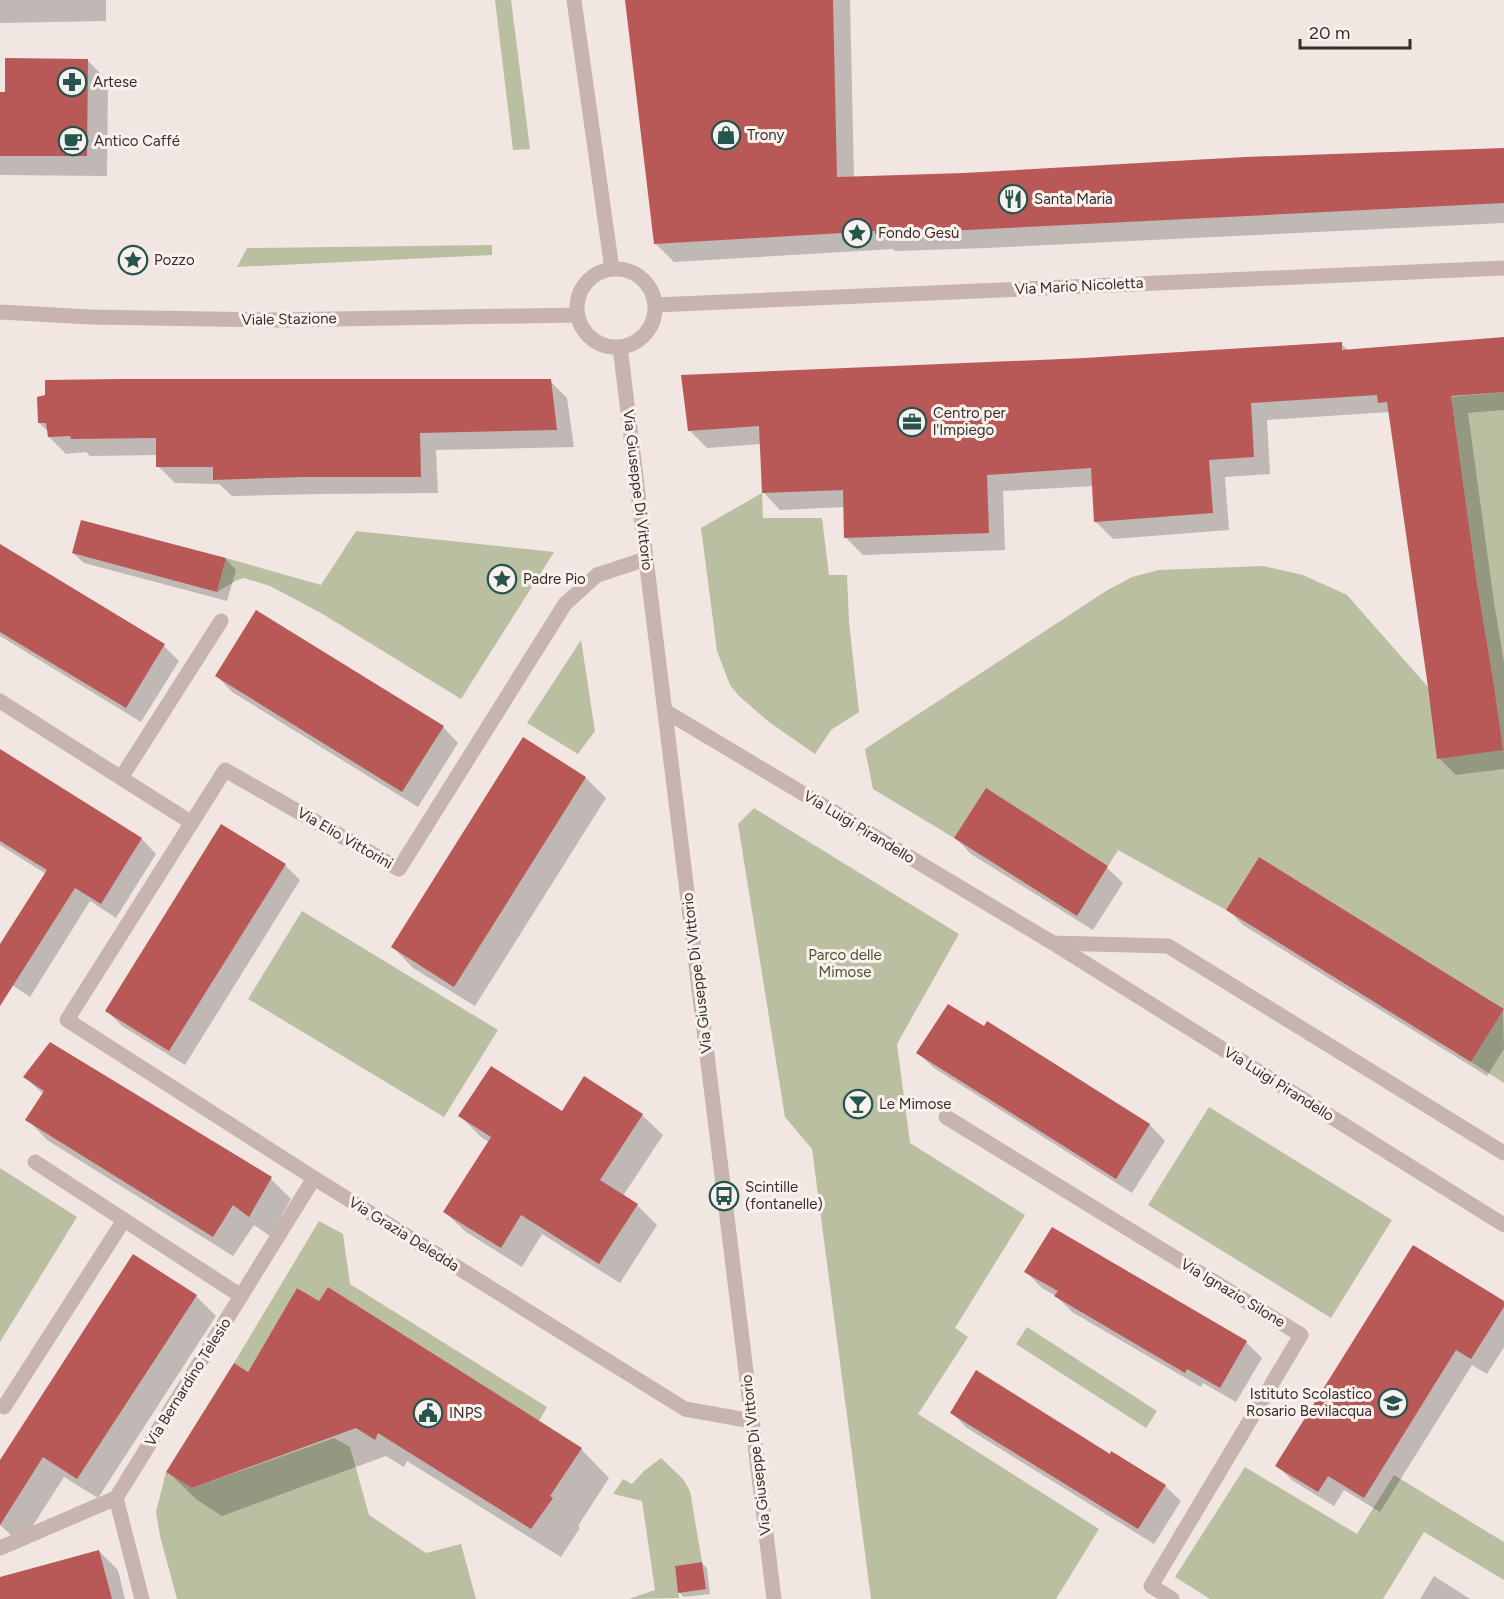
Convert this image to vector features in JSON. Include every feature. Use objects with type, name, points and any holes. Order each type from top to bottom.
[{"type":"street","points":[[574,0],[612,269]]},
{"type":"street","name":"Via Mario Nicoletta","points":[[655,306],[1504,268]]},
{"type":"street","points":[[612,269],[624,270],[641,278],[652,294],[655,306],[654,317],[649,328],[632,343],[620,347],[608,346],[588,335],[581,326],[577,302],[581,290],[589,280],[599,273],[612,269]]},
{"type":"street","name":"Viale Stazione","points":[[0,312],[101,317],[274,320],[578,315]]},
{"type":"street","name":"Via Giuseppe Di Vittorio","points":[[620,347],[774,1599]]},
{"type":"street","name":"Via Elio Vittorini","points":[[68,1020],[225,770],[399,869],[565,604],[597,575],[646,559]]},
{"type":"street","points":[[121,778],[221,621]]},
{"type":"street","points":[[0,701],[192,823]]},
{"type":"street","name":"Via Luigi Pirandello","points":[[665,711],[1053,943],[1504,1225]]},
{"type":"street","name":"Via Luigi Pirandello","points":[[1053,943],[1168,946],[1504,1153]]},
{"type":"street","name":"Via Grazia Deledda","points":[[68,1020],[314,1178],[685,1409],[752,1421]]},
{"type":"street","name":"Via Ignazio Silone","points":[[946,1117],[1301,1335],[1151,1586],[1172,1599]]},
{"type":"street","points":[[35,1162],[241,1296]]},
{"type":"street","name":"Via Bernardino Telesio","points":[[116,1498],[314,1178]]},
{"type":"street","points":[[4,1407],[124,1220]]},
{"type":"street","points":[[0,1548],[116,1498],[142,1599]]},
{"type":"green space","points":[[495,0],[511,0],[530,149],[513,150]]},
{"type":"green space","points":[[492,245],[492,255],[237,267],[247,248]]},
{"type":"green space","points":[[1504,392],[1504,1009],[1259,857],[1226,910],[1118,850],[1108,866],[986,789],[954,838],[873,789],[865,749],[1106,591],[1132,577],[1159,570],[1263,566],[1303,575],[1347,595],[1428,687],[1502,750],[1451,397]]},
{"type":"green space","points":[[762,493],[763,518],[822,518],[829,575],[847,575],[849,622],[859,712],[831,730],[815,754],[769,722],[738,695],[730,685],[717,651],[701,528]]},
{"type":"green space","points":[[356,531],[554,552],[461,699],[321,613],[270,586],[244,578],[217,592],[226,558],[321,585]]},
{"type":"green space","points":[[581,640],[595,731],[578,754],[527,723]]},
{"type":"green space","name":"Parco delle Mimose","points":[[754,808],[959,934],[897,1044],[910,1143],[1025,1215],[955,1328],[968,1337],[918,1414],[1099,1529],[1056,1599],[871,1599],[812,1149],[785,1117],[738,824]]},
{"type":"green space","points":[[302,911],[498,1030],[444,1117],[248,999]]},
{"type":"green space","points":[[1504,1009],[1504,1083],[1471,1062]]},
{"type":"green space","points":[[1209,1107],[1392,1220],[1331,1318],[1148,1205]]},
{"type":"green space","points":[[0,1168],[77,1217],[0,1342]]},
{"type":"green space","points":[[319,1221],[343,1234],[350,1284],[547,1407],[539,1421],[328,1287],[319,1301],[297,1288],[248,1372],[234,1363]]},
{"type":"green space","points":[[1027,1327],[1157,1411],[1146,1428],[1016,1344]]},
{"type":"green space","points":[[334,1438],[350,1447],[369,1515],[426,1553],[461,1544],[476,1599],[177,1599],[156,1512],[166,1472],[192,1488]]},
{"type":"green space","points":[[661,1458],[683,1479],[690,1491],[702,1562],[675,1566],[679,1598],[629,1599],[655,1590],[642,1501],[613,1494],[623,1479],[632,1484]]},
{"type":"green space","points":[[1245,1467],[1357,1534],[1394,1475],[1504,1542],[1504,1580],[1424,1532],[1383,1599],[1210,1599],[1175,1577]]},
{"type":"building","points":[[625,0],[833,0],[837,177],[964,173],[1245,157],[1504,148],[1504,203],[967,230],[875,234],[875,231],[654,244]]},
{"type":"building","points":[[5,58],[88,59],[87,156],[0,156],[0,92],[5,92]]},
{"type":"building","points":[[1504,337],[1504,392],[1451,396],[1503,750],[1437,759],[1387,402],[1378,403],[1377,395],[1251,403],[1254,457],[1209,460],[1213,513],[1094,522],[1091,468],[987,475],[989,533],[844,538],[843,490],[762,493],[759,426],[688,431],[681,375],[1085,358],[1342,342],[1342,350]]},
{"type":"building","points":[[551,379],[557,430],[420,433],[421,477],[213,480],[213,467],[156,467],[156,438],[48,437],[46,423],[38,423],[37,397],[45,395],[45,380]]},
{"type":"building","points":[[81,520],[226,558],[217,592],[72,553]]},
{"type":"building","points":[[0,544],[165,644],[126,708],[0,632]]},
{"type":"building","points":[[256,610],[444,726],[402,792],[215,676]]},
{"type":"building","points":[[523,737],[586,777],[454,987],[391,947]]},
{"type":"building","points":[[0,749],[142,838],[101,904],[75,888],[0,1006],[0,944],[47,870],[0,841]]},
{"type":"building","points":[[986,788],[1108,866],[1077,916],[954,838]]},
{"type":"building","points":[[221,824],[286,864],[169,1051],[105,1011]]},
{"type":"building","points":[[1259,857],[1504,1009],[1471,1062],[1226,910]]},
{"type":"building","points":[[948,1004],[984,1026],[987,1021],[1150,1124],[1116,1179],[916,1053]]},
{"type":"building","points":[[50,1042],[272,1177],[249,1217],[233,1205],[213,1237],[25,1120],[44,1091],[23,1077]]},
{"type":"building","points":[[491,1066],[562,1111],[584,1076],[643,1114],[600,1180],[638,1204],[599,1264],[521,1215],[501,1248],[443,1212],[491,1137],[458,1116]]},
{"type":"building","points":[[1052,1227],[1247,1341],[1220,1388],[1187,1369],[1185,1373],[1054,1296],[1058,1291],[1024,1272]]},
{"type":"building","points":[[1413,1245],[1504,1301],[1504,1307],[1471,1359],[1456,1350],[1364,1498],[1328,1476],[1318,1492],[1275,1466]]},
{"type":"building","points":[[133,1254],[197,1295],[77,1479],[43,1457],[0,1525],[0,1460]]},
{"type":"building","name":"INPS","points":[[328,1287],[582,1448],[550,1496],[553,1498],[531,1529],[378,1433],[375,1440],[356,1428],[192,1488],[166,1472],[234,1363],[248,1372],[297,1288],[319,1301]]},
{"type":"building","points":[[976,1370],[1110,1454],[1111,1451],[1166,1485],[1138,1529],[950,1413]]},
{"type":"building","points":[[99,1550],[112,1599],[0,1599],[0,1577]]},
{"type":"building","points":[[702,1562],[706,1589],[678,1593],[675,1566]]},
{"type":"place","name":"Artese","points":[[72,82]]},
{"type":"place","name":"Trony","points":[[726,135]]},
{"type":"place","name":"Antico Caffé","points":[[73,141]]},
{"type":"place","name":"Santa Maria","points":[[1013,199]]},
{"type":"place","name":"Fondo Gesù","points":[[857,233]]},
{"type":"place","name":"Pozzo","points":[[133,260]]},
{"type":"place","name":"Centro per l'Impiego","points":[[912,422]]},
{"type":"place","name":"Padre Pio","points":[[502,579]]},
{"type":"place","name":"Le Mimose","points":[[858,1104]]},
{"type":"place","name":"Scintille (fontanelle)","points":[[724,1196]]},
{"type":"place","name":"Istituto Scolastico Rosario Bevilacqua","points":[[1393,1403]]},
{"type":"place","name":"INPS","points":[[428,1413]]}]
